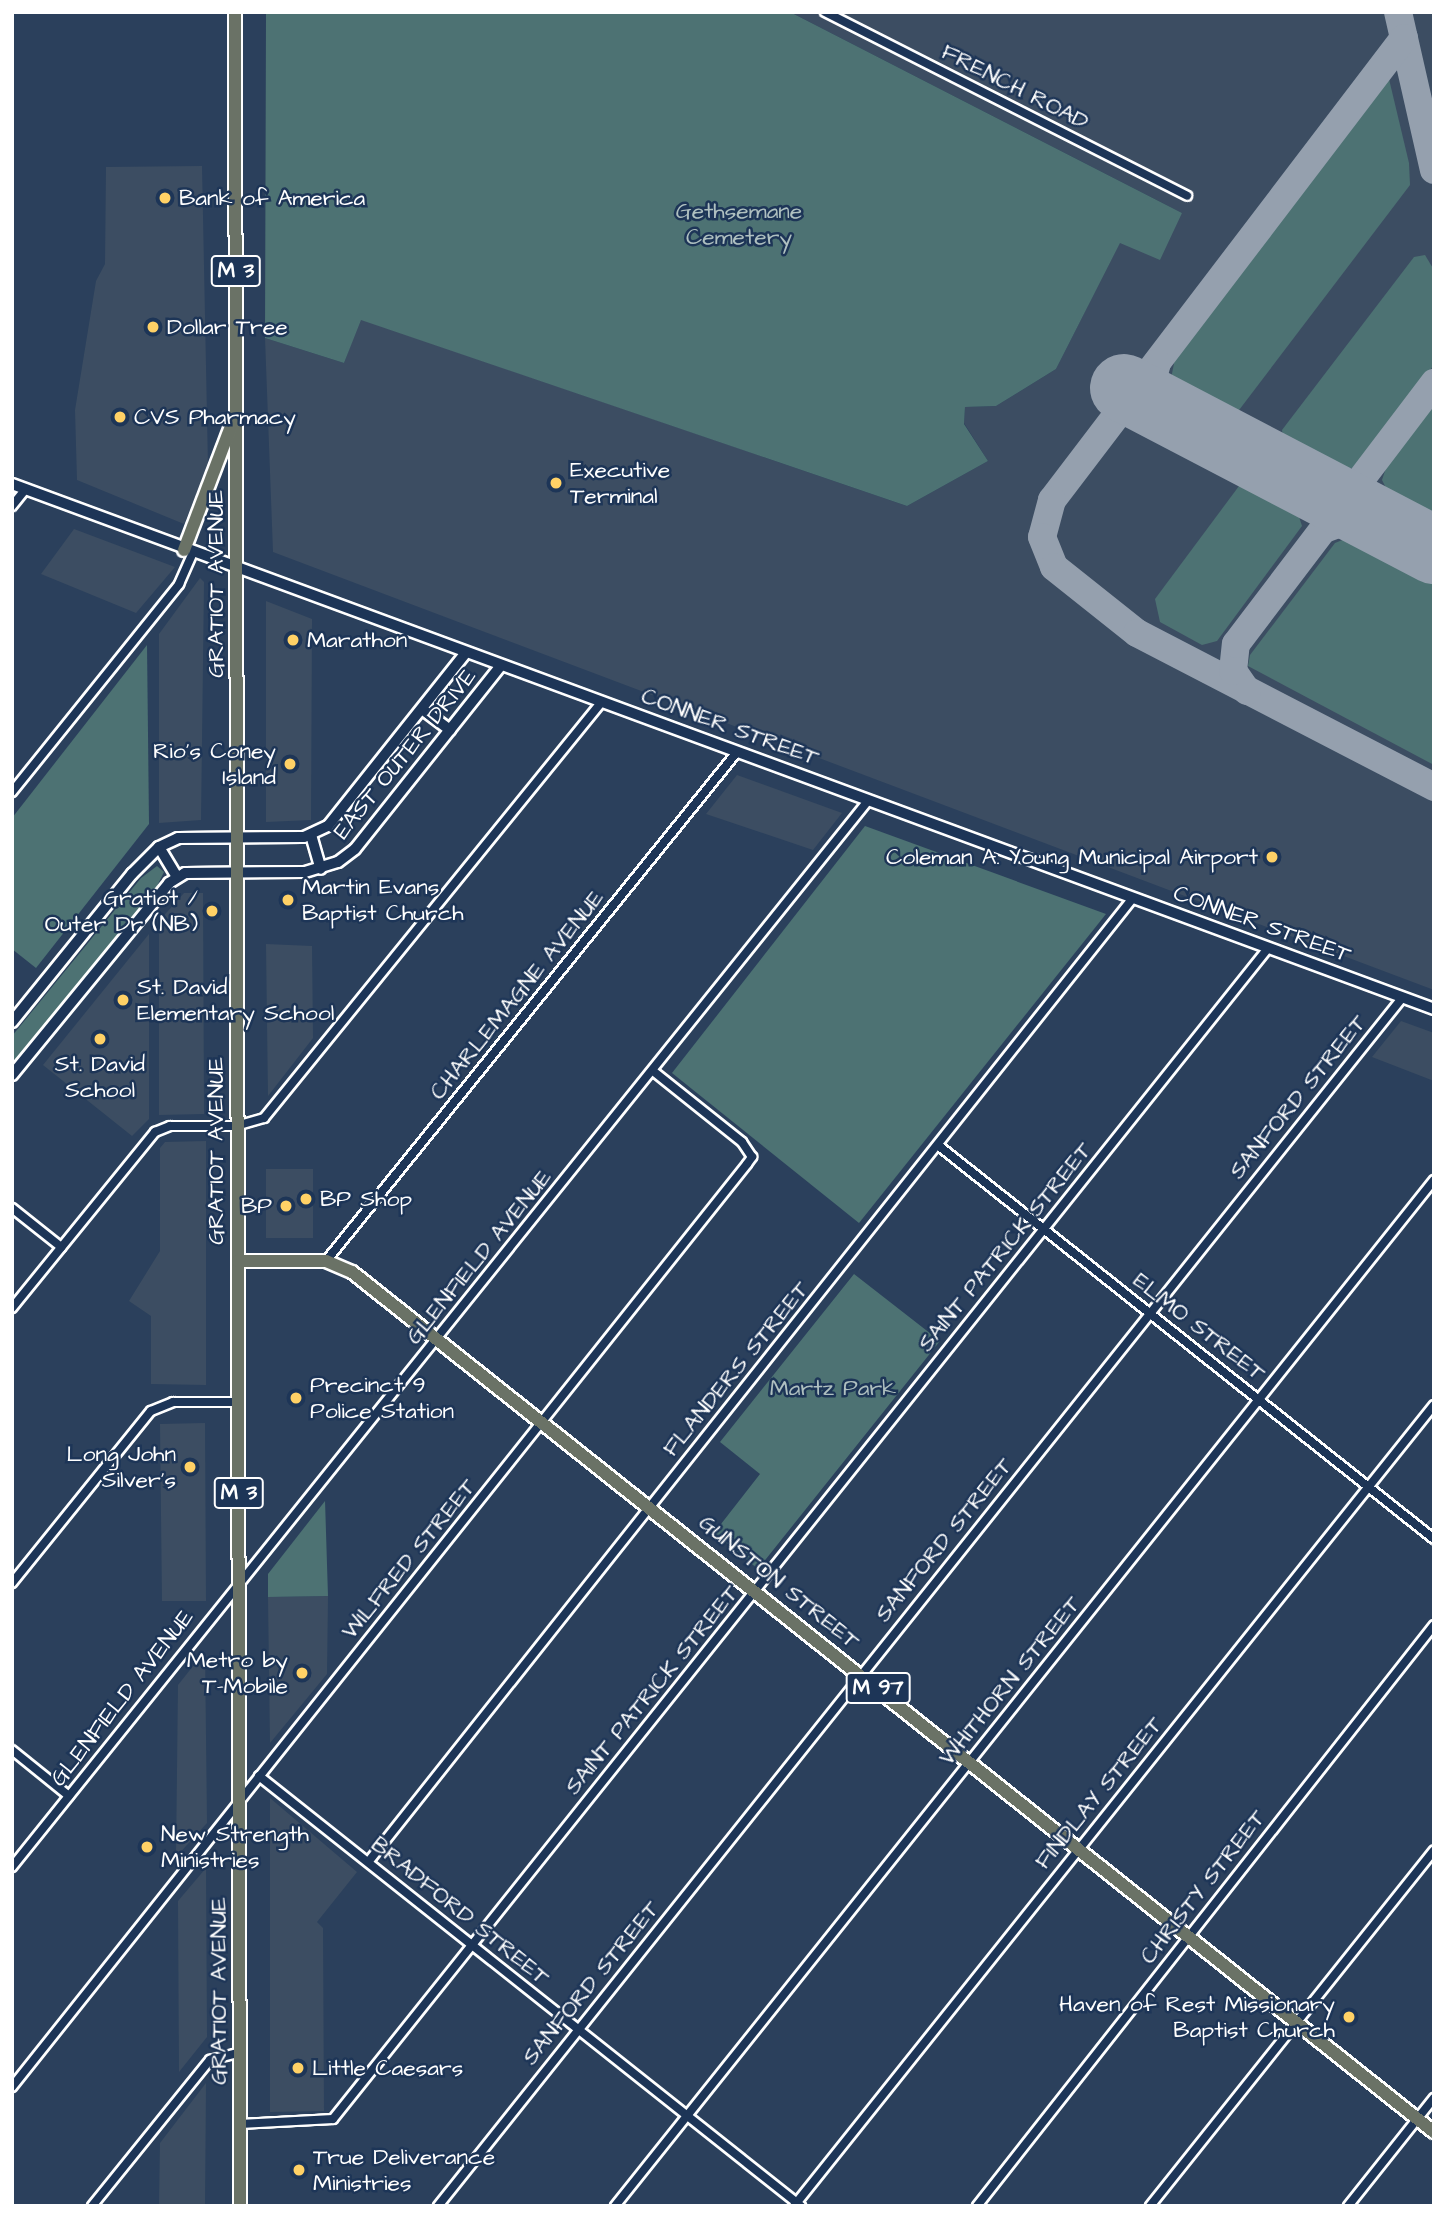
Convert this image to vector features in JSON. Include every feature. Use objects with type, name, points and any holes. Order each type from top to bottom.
[{"type":"main road","name":"GRATIOT AVENUE","points":[[235,12],[240,2206]]},
{"type":"main road","points":[[188,551],[237,411]]},
{"type":"main road","name":"CONNER STREET","points":[[12,484],[600,704],[1434,1009]]},
{"type":"main road","name":"GUNSTON STREET","points":[[238,1261],[327,1261],[352,1272],[651,1506],[1185,1937],[1434,2132]]},
{"type":"street","name":"FRENCH ROAD","points":[[825,12],[1188,196]]},
{"type":"street","points":[[12,506],[26,489]]},
{"type":"street","points":[[12,792],[179,584],[188,551]]},
{"type":"street","name":"EAST OUTER DRIVE","points":[[12,1022],[132,874],[159,847],[178,838],[311,835],[338,817],[465,653]]},
{"type":"street","name":"EAST OUTER DRIVE","points":[[177,877],[237,871],[321,869],[355,849],[500,667]]},
{"type":"street","points":[[12,1308],[155,1132],[170,1126],[236,1126],[264,1118],[600,704]]},
{"type":"street","points":[[422,709],[450,730]]},
{"type":"street","name":"CHARLEMAGNE AVENUE","points":[[327,1261],[737,752]]},
{"type":"street","name":"GLENFIELD AVENUE","points":[[12,1867],[868,801]]},
{"type":"street","points":[[311,835],[321,869]]},
{"type":"street","points":[[12,1075],[177,877],[159,847]]},
{"type":"street","name":"FLANDERS STREET","points":[[369,1861],[939,1146],[1132,899]]},
{"type":"street","name":"SAINT PATRICK STREET","points":[[240,2124],[333,2119],[1268,948]]},
{"type":"street","name":"SANFORD STREET","points":[[438,2206],[1402,998]]},
{"type":"street","name":"WILFRED STREET","points":[[12,2087],[544,1421],[751,1157],[742,1142],[653,1071]]},
{"type":"street","name":"ELMO STREET","points":[[939,1146],[1434,1539]]},
{"type":"street","name":"WHITHORN STREET","points":[[615,2206],[1434,1180]]},
{"type":"street","points":[[12,1208],[61,1247]]},
{"type":"street","points":[[12,1583],[151,1411],[173,1402],[238,1402]]},
{"type":"street","name":"FINDLAY STREET","points":[[797,2205],[1434,1405]]},
{"type":"street","name":"CHRISTY STREET","points":[[976,2206],[1185,1937],[1434,1625]]},
{"type":"street","points":[[12,1750],[69,1796]]},
{"type":"street","name":"BRADFORD STREET","points":[[259,1776],[369,1861],[797,2205]]},
{"type":"street","points":[[1150,2206],[1434,1850]]},
{"type":"street","points":[[92,2206],[210,2060],[239,2053]]},
{"type":"street","points":[[1348,2206],[1434,2098]]},
{"type":"shaded area","name":"Coleman A. Young Municipal Airport","points":[[790,12],[1434,12],[1434,990],[273,552],[265,338],[344,363],[360,319],[907,506],[988,461],[964,423],[965,407],[996,406],[1056,369],[1120,242],[1182,213]]},
{"type":"shaded area","points":[[202,166],[208,466],[184,524],[77,480],[75,410],[96,281],[105,264],[106,167]]},
{"type":"shaded area","points":[[74,529],[175,567],[136,613],[41,574]]},
{"type":"shaded area","points":[[200,578],[204,582],[201,820],[159,823],[159,634]]},
{"type":"shaded area","points":[[266,601],[312,619],[311,820],[266,822]]},
{"type":"shaded area","points":[[737,775],[842,813],[813,850],[706,814]]},
{"type":"shaded area","points":[[184,893],[203,893],[204,1114],[159,1115],[159,921]]},
{"type":"shaded area","name":"St. David Elementary School","points":[[149,934],[149,1119],[132,1136],[43,1065]]},
{"type":"shaded area","points":[[266,944],[312,946],[313,1038],[268,1096]]},
{"type":"shaded area","points":[[1401,1021],[1434,1033],[1434,1081],[1372,1057]]},
{"type":"shaded area","points":[[206,1141],[206,1385],[151,1384],[151,1316],[129,1301],[160,1251],[160,1148],[165,1142]]},
{"type":"shaded area","points":[[266,1169],[313,1169],[313,1238],[266,1238]]},
{"type":"shaded area","points":[[205,1423],[206,1601],[162,1601],[160,1424]]},
{"type":"shaded area","points":[[328,1596],[327,1674],[270,1743],[268,1597]]},
{"type":"shaded area","points":[[205,1651],[207,1823],[176,1857],[178,1685]]},
{"type":"shaded area","points":[[270,1798],[357,1872],[317,1922],[323,1928],[324,2111],[270,2112]]},
{"type":"shaded area","points":[[206,1868],[207,2037],[179,2072],[178,1901]]},
{"type":"shaded area","points":[[206,2083],[205,2206],[159,2206],[160,2143]]},
{"type":"green space","name":"Gethsemane Cemetery","points":[[266,12],[790,12],[1182,213],[1160,260],[1120,243],[1056,369],[996,406],[965,407],[964,424],[988,461],[907,506],[361,320],[344,363],[265,338]]},
{"type":"green space","points":[[1389,79],[1409,163],[1410,185],[1233,418],[1182,392],[1171,379],[1175,358]]},
{"type":"green space","points":[[1425,255],[1434,270],[1434,365],[1353,468],[1334,469],[1284,444],[1282,430],[1414,257]]},
{"type":"green space","points":[[1434,404],[1434,521],[1391,498],[1382,480],[1387,465]]},
{"type":"green space","points":[[1257,483],[1295,504],[1302,526],[1217,641],[1202,645],[1160,622],[1155,599],[1239,486]]},
{"type":"green space","points":[[1352,536],[1434,575],[1434,765],[1248,666],[1250,655],[1335,543]]},
{"type":"green space","points":[[147,645],[149,824],[36,968],[12,949],[12,818]]},
{"type":"green space","points":[[865,826],[1106,914],[859,1223],[672,1073]]},
{"type":"green space","points":[[157,866],[164,872],[157,886],[12,1064],[12,1036],[141,878]]},
{"type":"green space","name":"Martz Park","points":[[854,1274],[940,1341],[758,1569],[714,1533],[760,1474],[720,1442]]},
{"type":"green space","points":[[325,1501],[328,1596],[268,1597],[268,1574]]},
{"type":"taxiway","points":[[1398,12],[1434,170]]},
{"type":"taxiway","points":[[1404,38],[1052,500],[1042,537],[1054,567],[1137,633],[1434,787]]},
{"type":"taxiway","points":[[1157,363],[1151,386],[1161,407]]},
{"type":"taxiway","points":[[1247,691],[1233,671],[1236,644],[1434,383]]},
{"type":"taxiway","points":[[1324,529],[1354,518],[1393,529]]},
{"type":"runway","points":[[1124,388],[1434,550]]},
{"type":"place","name":"Bank of America","points":[[165,198]]},
{"type":"place","name":"Dollar Tree","points":[[153,327]]},
{"type":"place","name":"CVS Pharmacy","points":[[120,417]]},
{"type":"place","name":"Executive Terminal","points":[[556,483]]},
{"type":"place","name":"Marathon","points":[[293,640]]},
{"type":"place","name":"Rio's Coney Island","points":[[290,764]]},
{"type":"place","name":"Coleman A. Young Municipal Airport","points":[[1272,857]]},
{"type":"place","name":"Martin Evans Baptist Church","points":[[288,900]]},
{"type":"place","name":"Gratiot / Outer Dr (NB)","points":[[212,911]]},
{"type":"place","name":"St. David Elementary School","points":[[123,1000]]},
{"type":"place","name":"St. David School","points":[[100,1039]]},
{"type":"place","name":"BP Shop","points":[[306,1199]]},
{"type":"place","name":"BP","points":[[286,1206]]},
{"type":"place","name":"Precinct 9 Police Station","points":[[296,1398]]},
{"type":"place","name":"Long John Silver's","points":[[190,1467]]},
{"type":"place","name":"Metro by T-Mobile","points":[[302,1673]]},
{"type":"place","name":"New Strength Ministries","points":[[147,1847]]},
{"type":"place","name":"Haven of Rest Missionary Baptist Church","points":[[1349,2017]]},
{"type":"place","name":"Little Caesars","points":[[298,2068]]},
{"type":"place","name":"True Deliverance Ministries","points":[[299,2170]]}]
